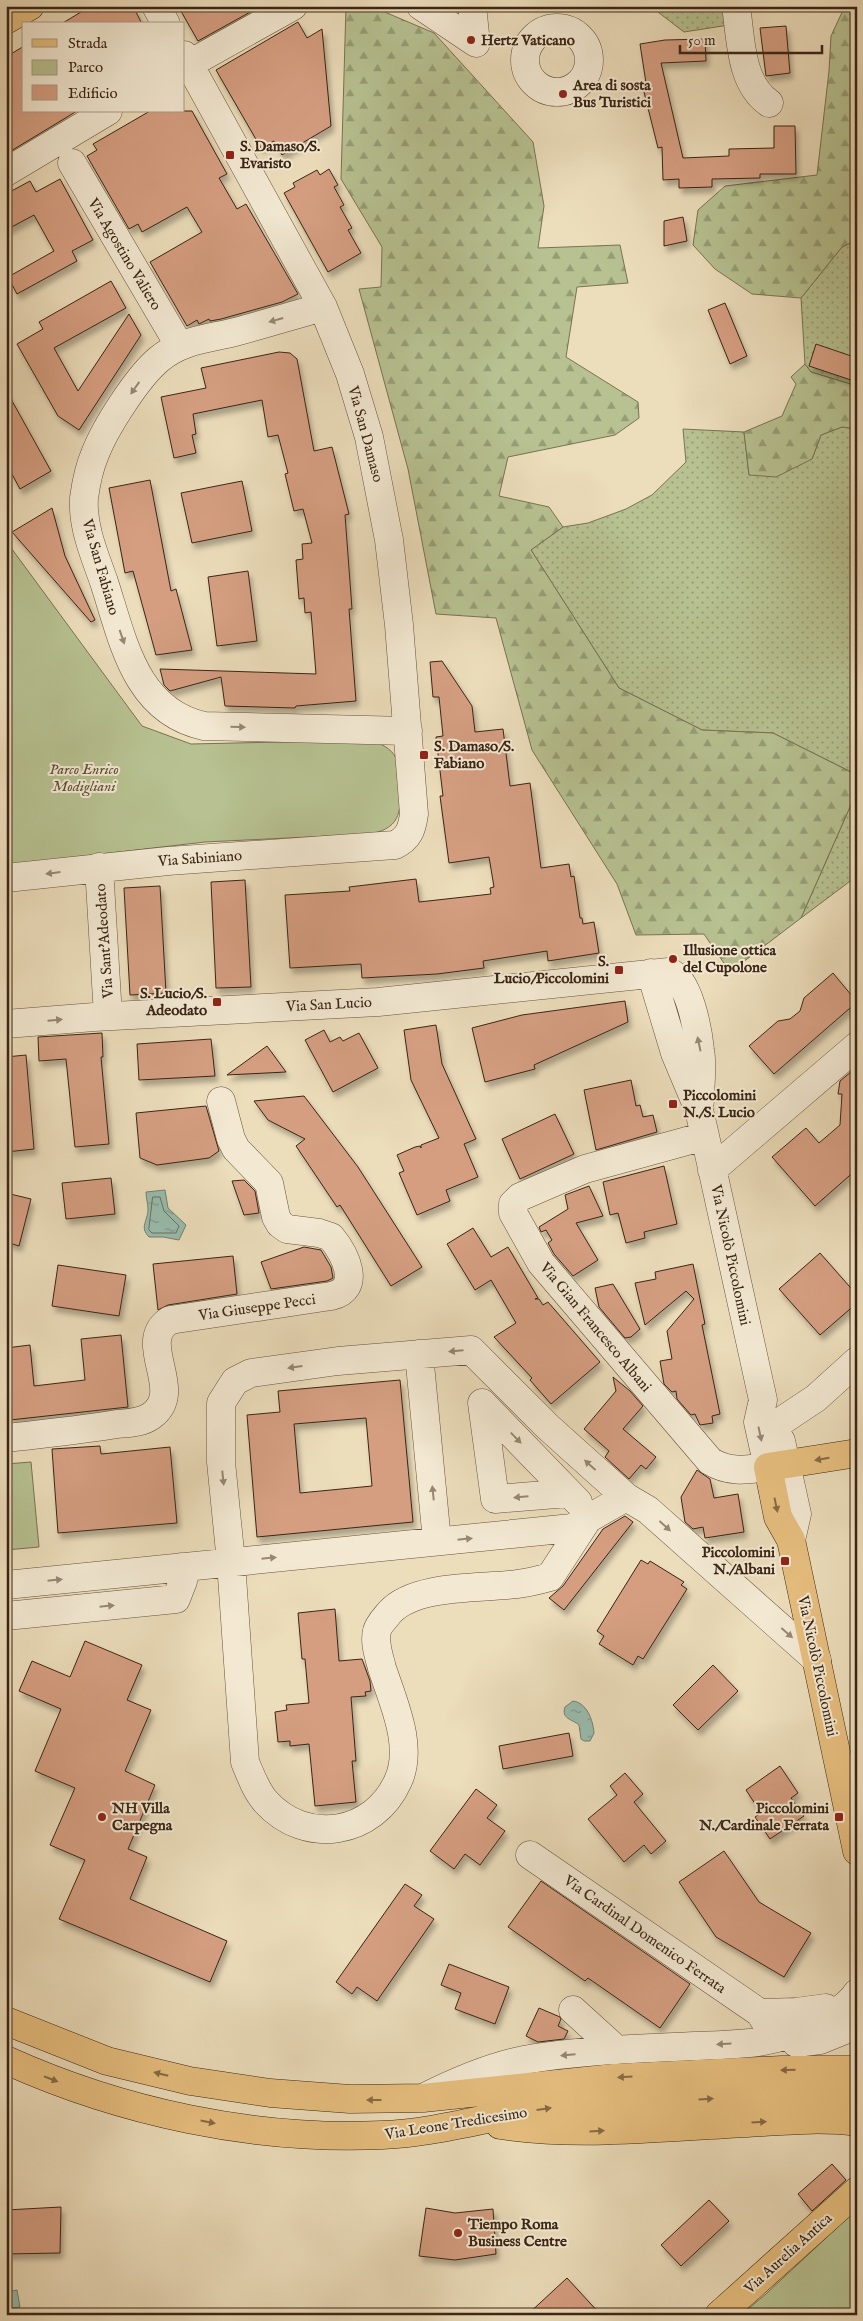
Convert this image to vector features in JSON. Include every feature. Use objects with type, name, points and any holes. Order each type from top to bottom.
[{"type":"main road","points":[[6,20],[30,6]]},
{"type":"main road","points":[[777,1466],[857,1453]]},
{"type":"main road","name":"Via Nicolò Piccolomini","points":[[791,1540],[857,1850]]},
{"type":"main road","name":"Via Leone Tredicesimo","points":[[6,2021],[108,2061],[226,2088],[350,2099],[423,2098],[614,2078],[846,2070]]},
{"type":"main road","name":"Via Leone Tredicesimo","points":[[6,2060],[119,2102],[164,2113],[257,2129],[302,2133],[379,2136],[406,2134],[550,2108],[765,2097],[857,2098]]},
{"type":"main road","points":[[479,2121],[533,2130],[576,2132],[798,2120],[857,2122]]},
{"type":"main road","name":"Via Aurelia Antica","points":[[719,2315],[857,2191]]},
{"type":"street","points":[[156,6],[165,22]]},
{"type":"street","points":[[185,62],[293,6]]},
{"type":"street","points":[[421,6],[476,43],[472,6]]},
{"type":"street","points":[[736,6],[748,76],[756,90],[770,103]]},
{"type":"street","name":"Via San Damaso","points":[[185,62],[323,307],[370,437],[381,490],[399,625],[414,819],[409,835],[395,845]]},
{"type":"street","points":[[6,172],[106,112]]},
{"type":"street","name":"Via Agostino Valiero","points":[[72,163],[179,345]]},
{"type":"street","name":"Via San Fabiano","points":[[323,307],[179,345],[149,369],[115,418],[95,452],[85,495],[84,510],[87,530],[129,659],[137,676],[153,697],[171,714],[187,722],[204,726],[408,731]]},
{"type":"street","name":"Via Sabiniano","points":[[6,878],[99,867],[395,845]]},
{"type":"street","name":"Via Sant'Adeodato","points":[[99,867],[108,1016]]},
{"type":"street","name":"Via San Lucio","points":[[6,1024],[108,1016],[378,1002],[651,973]]},
{"type":"street","name":"Via Nicolò Piccolomini","points":[[651,973],[672,973],[680,978],[686,989],[701,1051],[702,1123],[762,1400],[758,1422],[797,1514],[791,1540]]},
{"type":"street","points":[[712,1170],[857,1046]]},
{"type":"street","name":"Via Giuseppe Pecci","points":[[6,1438],[93,1428],[143,1420],[151,1416],[158,1410],[165,1394],[156,1336],[160,1327],[170,1320],[331,1296],[341,1293],[346,1288],[350,1277],[348,1265],[331,1238],[288,1228],[277,1221],[269,1183],[236,1149],[231,1139],[221,1101]]},
{"type":"street","name":"Via Gian Francesco Albani","points":[[702,1123],[520,1197],[513,1204],[512,1208],[541,1263],[710,1461],[720,1467],[731,1470],[777,1466]]},
{"type":"street","points":[[589,1517],[550,1577],[518,1584],[428,1593],[407,1601],[391,1611],[377,1630],[376,1648],[401,1729],[403,1764],[398,1781],[377,1811],[359,1824],[323,1830],[306,1826],[276,1812],[265,1802],[245,1762],[231,1562],[221,1462],[221,1403],[235,1381],[251,1374],[309,1365],[471,1350],[548,1427],[626,1497],[648,1510],[817,1660]]},
{"type":"street","points":[[419,1354],[438,1541]]},
{"type":"street","points":[[778,1424],[816,1398],[857,1361]]},
{"type":"street","name":"Via Nicolò Piccolomini","points":[[762,1400],[776,1417],[778,1424],[777,1466]]},
{"type":"street","points":[[569,1493],[589,1517]]},
{"type":"street","points":[[6,1586],[182,1566],[572,1528],[626,1497]]},
{"type":"street","points":[[6,1616],[176,1599],[184,1581],[182,1566]]},
{"type":"street","name":"Via Cardinal Domenico Ferrata","points":[[530,1855],[760,2013]]},
{"type":"street","points":[[760,2013],[853,2008]]},
{"type":"street","points":[[423,2098],[478,2072],[512,2063],[617,2050],[741,2043],[772,2039],[853,2008]]},
{"type":"street","points":[[573,2010],[617,2050]]},
{"type":"street","points":[[760,2013],[769,2027],[772,2039]]},
{"type":"green space","points":[[346,6],[373,7],[434,33],[533,142],[544,206],[538,248],[620,245],[628,283],[577,287],[566,357],[638,402],[639,418],[615,435],[508,457],[499,496],[549,507],[563,527],[531,550],[619,688],[702,730],[773,733],[857,775],[857,791],[801,918],[730,972],[704,934],[636,935],[617,884],[532,750],[496,618],[436,614],[408,469],[359,289],[381,287],[382,247],[341,179]]},
{"type":"green space","points":[[650,6],[727,6],[729,25],[684,32]]},
{"type":"green space","points":[[845,6],[857,6],[857,240],[842,247],[801,298],[752,294],[715,269],[693,245],[698,210],[725,186],[817,175],[829,71],[831,36]]},
{"type":"green space","points":[[857,240],[857,386],[811,372],[805,364],[801,298],[842,247]]},
{"type":"green space","points":[[805,364],[811,372],[857,386],[857,429],[842,427],[821,435],[812,459],[776,477],[749,475],[744,432],[782,416],[796,384],[791,377]]},
{"type":"green space","points":[[842,427],[857,429],[857,775],[773,733],[702,730],[619,688],[531,550],[563,527],[588,523],[626,509],[652,495],[686,462],[683,429],[744,432],[749,475],[812,459],[821,435]]},
{"type":"green space","name":"Parco Enrico Modigliani","points":[[6,541],[142,726],[191,744],[371,740],[389,749],[397,760],[400,800],[398,815],[394,822],[389,827],[371,834],[205,842],[6,865]]},
{"type":"green space","points":[[857,791],[857,876],[801,918]]},
{"type":"green space","points":[[31,1462],[39,1547],[6,1550],[6,1464]]},
{"type":"green space","points":[[857,2209],[857,2315],[741,2315],[767,2293]]},
{"type":"water","points":[[165,1190],[168,1208],[186,1225],[179,1240],[149,1237],[144,1227],[148,1213],[146,1192]]},
{"type":"water","points":[[573,1701],[582,1705],[591,1718],[594,1733],[590,1741],[581,1739],[579,1725],[565,1714],[565,1707]]},
{"type":"water","points":[[17,2290],[20,2307],[6,2309],[6,2292]]},
{"type":"building","points":[[91,6],[133,6],[141,22],[64,22]]},
{"type":"building","points":[[178,6],[261,6],[198,41]]},
{"type":"building","points":[[298,22],[307,38],[322,29],[331,126],[282,155],[274,141],[261,148],[216,70]]},
{"type":"building","points":[[786,26],[790,73],[766,76],[760,28]]},
{"type":"building","points":[[705,39],[706,61],[661,63],[683,158],[729,156],[729,149],[774,148],[774,126],[795,126],[796,174],[760,174],[760,178],[712,179],[712,187],[679,188],[679,179],[663,180],[662,147],[658,148],[642,84],[646,83],[640,44],[665,40]]},
{"type":"building","points":[[22,47],[22,112],[75,112],[6,154],[6,57]]},
{"type":"building","points":[[192,111],[227,174],[219,178],[237,209],[246,204],[298,294],[282,302],[221,319],[210,321],[209,319],[199,324],[197,320],[187,326],[150,262],[202,232],[187,207],[142,232],[138,224],[129,229],[87,156],[97,150],[93,144],[148,112]]},
{"type":"building","points":[[329,169],[338,185],[334,187],[344,205],[340,207],[352,228],[348,230],[361,253],[328,272],[284,193],[295,187],[293,183],[317,170],[320,175]]},
{"type":"building","points":[[60,179],[93,240],[72,251],[77,261],[17,294],[8,277],[54,251],[34,215],[6,230],[6,194],[30,181],[36,192]]},
{"type":"building","points":[[683,217],[687,241],[664,246],[664,221]]},
{"type":"building","points":[[111,281],[126,308],[54,348],[78,391],[129,314],[141,335],[79,430],[58,416],[17,344],[43,329],[39,322]]},
{"type":"building","points":[[725,303],[747,356],[730,364],[708,310]]},
{"type":"building","points":[[816,344],[857,358],[857,382],[809,366]]},
{"type":"building","points":[[279,352],[290,353],[297,359],[314,451],[332,447],[349,514],[345,515],[352,609],[349,609],[356,701],[296,706],[295,708],[225,706],[221,677],[170,691],[164,685],[160,669],[316,674],[311,612],[305,613],[304,598],[299,599],[296,560],[303,559],[302,544],[312,543],[303,509],[294,511],[285,474],[288,473],[278,435],[268,437],[262,400],[193,414],[196,434],[192,435],[196,453],[174,458],[161,397],[206,388],[201,368]]},
{"type":"building","points":[[6,390],[51,471],[20,489],[6,463]]},
{"type":"building","points":[[150,480],[171,591],[176,589],[192,650],[156,655],[133,571],[125,573],[109,488]]},
{"type":"building","points":[[242,481],[252,531],[192,543],[181,493]]},
{"type":"building","points":[[52,508],[65,556],[95,620],[91,622],[12,532]]},
{"type":"building","points":[[248,571],[257,641],[217,646],[208,577]]},
{"type":"building","points":[[442,661],[472,706],[475,732],[503,729],[510,786],[530,783],[541,868],[569,864],[571,877],[574,876],[580,918],[582,918],[583,924],[594,922],[599,953],[548,961],[547,951],[483,961],[484,968],[437,974],[362,978],[361,964],[290,968],[285,895],[350,891],[349,887],[416,879],[419,902],[491,894],[490,888],[494,887],[489,857],[449,863],[440,796],[443,796],[436,737],[443,736],[439,697],[433,697],[430,662]]},
{"type":"building","points":[[245,880],[251,987],[216,988],[211,882]]},
{"type":"building","points":[[160,886],[166,993],[130,995],[124,888]]},
{"type":"building","points":[[833,973],[857,1002],[774,1074],[749,1046],[778,1021],[790,1019],[800,1011],[804,998]]},
{"type":"building","points":[[625,1001],[628,1022],[534,1065],[535,1069],[485,1082],[472,1028],[522,1015]]},
{"type":"building","points":[[436,1025],[442,1064],[476,1139],[464,1144],[478,1177],[446,1190],[450,1201],[417,1215],[399,1173],[404,1171],[397,1155],[415,1147],[420,1146],[421,1148],[421,1145],[439,1138],[411,1080],[404,1030]]},
{"type":"building","points":[[324,1030],[330,1042],[340,1037],[343,1041],[359,1033],[378,1068],[333,1092],[305,1040]]},
{"type":"building","points":[[102,1033],[103,1057],[101,1057],[109,1144],[75,1147],[66,1059],[39,1061],[38,1037]]},
{"type":"building","points":[[211,1039],[215,1076],[139,1080],[137,1044]]},
{"type":"building","points":[[267,1046],[286,1072],[227,1075]]},
{"type":"building","points":[[26,1055],[34,1149],[6,1152],[6,1057]]},
{"type":"building","points":[[857,1067],[857,1169],[815,1206],[772,1157],[806,1128],[819,1143],[840,1125],[842,1094],[838,1094],[840,1081]]},
{"type":"building","points":[[631,1080],[636,1106],[640,1105],[643,1117],[653,1115],[657,1132],[596,1150],[584,1090]]},
{"type":"building","points":[[304,1096],[358,1167],[422,1267],[391,1286],[340,1205],[337,1207],[296,1146],[305,1139],[268,1120],[254,1101]]},
{"type":"building","points":[[206,1106],[219,1151],[209,1158],[157,1165],[140,1158],[136,1113]]},
{"type":"building","points":[[555,1114],[574,1154],[520,1179],[502,1139]]},
{"type":"building","points":[[664,1166],[677,1224],[644,1232],[645,1238],[626,1243],[618,1213],[610,1215],[603,1182]]},
{"type":"building","points":[[111,1178],[115,1214],[66,1219],[62,1183]]},
{"type":"building","points":[[244,1180],[255,1191],[259,1213],[244,1215],[232,1181]]},
{"type":"building","points":[[589,1186],[603,1216],[576,1223],[598,1260],[573,1276],[554,1254],[548,1243],[552,1240],[546,1230],[541,1232],[539,1227],[568,1209],[565,1195]]},
{"type":"building","points":[[6,1193],[31,1199],[19,1246],[6,1242]]},
{"type":"building","points":[[473,1228],[491,1257],[508,1247],[538,1298],[535,1299],[539,1299],[543,1305],[548,1302],[600,1362],[551,1404],[530,1380],[532,1378],[494,1337],[516,1323],[491,1280],[475,1290],[447,1244]]},
{"type":"building","points":[[304,1247],[321,1250],[331,1267],[333,1278],[327,1281],[271,1289],[261,1262]]},
{"type":"building","points":[[820,1253],[857,1295],[857,1303],[820,1335],[779,1289]]},
{"type":"building","points":[[233,1256],[237,1294],[168,1305],[158,1310],[153,1264]]},
{"type":"building","points":[[693,1264],[705,1324],[702,1325],[720,1414],[712,1416],[713,1423],[700,1425],[695,1414],[691,1415],[677,1399],[676,1391],[672,1392],[664,1384],[660,1361],[672,1359],[667,1331],[694,1299],[686,1291],[645,1325],[635,1283],[656,1279],[655,1272]]},
{"type":"building","points":[[58,1265],[126,1275],[119,1316],[52,1306]]},
{"type":"building","points":[[613,1284],[640,1329],[631,1337],[625,1338],[599,1307],[595,1288]]},
{"type":"building","points":[[121,1335],[128,1407],[10,1420],[6,1387],[6,1348],[30,1345],[34,1386],[85,1380],[81,1339]]},
{"type":"building","points":[[613,1377],[630,1391],[643,1406],[623,1429],[656,1457],[646,1469],[641,1465],[629,1479],[605,1457],[609,1451],[584,1429],[616,1391]]},
{"type":"building","points":[[400,1380],[413,1522],[257,1537],[247,1415],[280,1412],[278,1391]],"holes":[[[366,1418],[372,1486],[300,1493],[294,1424]]]},
{"type":"building","points":[[100,1446],[101,1454],[170,1447],[177,1523],[58,1533],[52,1449]]},
{"type":"building","points":[[697,1470],[710,1479],[714,1498],[738,1494],[744,1532],[705,1538],[703,1527],[693,1529],[685,1522],[681,1497]]},
{"type":"building","points":[[625,1516],[633,1522],[564,1610],[549,1598],[563,1586],[603,1529]]},
{"type":"building","points":[[641,1560],[648,1564],[650,1561],[684,1582],[681,1585],[687,1589],[643,1659],[638,1656],[633,1665],[599,1644],[604,1636],[597,1631]]},
{"type":"building","points":[[335,1609],[339,1661],[362,1659],[370,1681],[371,1691],[365,1692],[366,1696],[351,1697],[356,1761],[352,1761],[356,1802],[315,1806],[309,1744],[290,1746],[290,1741],[278,1742],[275,1712],[287,1710],[286,1705],[309,1703],[305,1659],[302,1659],[298,1613]]},
{"type":"building","name":"NH Villa Carpegna","points":[[85,1641],[142,1665],[127,1700],[151,1710],[125,1771],[155,1785],[128,1849],[147,1857],[130,1899],[227,1941],[210,1982],[59,1919],[85,1860],[50,1845],[75,1788],[35,1771],[61,1709],[19,1691],[32,1661],[70,1677]]},
{"type":"building","points":[[713,1665],[738,1691],[698,1730],[673,1705]]},
{"type":"building","points":[[569,1733],[573,1756],[503,1769],[499,1746]]},
{"type":"building","points":[[780,1766],[798,1793],[791,1798],[804,1816],[770,1839],[755,1817],[761,1813],[746,1790]]},
{"type":"building","points":[[625,1773],[643,1794],[634,1802],[666,1841],[651,1854],[644,1845],[624,1862],[588,1819],[617,1795],[610,1786]]},
{"type":"building","points":[[476,1789],[497,1805],[487,1818],[505,1831],[480,1865],[465,1854],[454,1869],[430,1851]]},
{"type":"building","points":[[724,1851],[759,1902],[811,1933],[784,1977],[716,1937],[679,1882]]},
{"type":"building","points":[[541,1881],[690,1984],[660,2028],[588,1978],[585,1981],[508,1927]]},
{"type":"building","points":[[405,1884],[422,1895],[414,1906],[434,1919],[377,2001],[357,1987],[352,1994],[336,1982]]},
{"type":"building","points":[[449,1964],[509,1987],[495,2024],[455,2009],[461,1993],[441,1985]]},
{"type":"building","points":[[539,2008],[560,2017],[558,2026],[568,2031],[564,2039],[538,2042],[526,2036]]},
{"type":"building","points":[[832,2164],[846,2180],[812,2211],[798,2194]]},
{"type":"building","points":[[709,2200],[729,2221],[681,2266],[661,2245]]},
{"type":"building","points":[[61,2207],[60,2253],[6,2254],[6,2210]]},
{"type":"building","name":"Tiempo Roma Business Centre","points":[[426,2208],[455,2213],[493,2209],[496,2254],[455,2260],[419,2256]]},
{"type":"building","points":[[567,2278],[601,2315],[527,2315]]},
{"type":"place","name":"Hertz Vaticano","points":[[471,40]]},
{"type":"place","name":"Area di sosta Bus Turistici","points":[[563,94]]},
{"type":"place","name":"S. Damaso/S. Evaristo","points":[[230,155]]},
{"type":"place","name":"S. Damaso/S. Fabiano","points":[[424,755]]},
{"type":"place","name":"Illusione ottica del Cupolone","points":[[673,959]]},
{"type":"place","name":"S. Lucio/Piccolomini","points":[[619,970]]},
{"type":"place","name":"S. Lucio/S. Adeodato","points":[[217,1002]]},
{"type":"place","name":"Piccolomini N./S. Lucio","points":[[673,1104]]},
{"type":"place","name":"Piccolomini N./Albani","points":[[785,1561]]},
{"type":"place","name":"NH Villa Carpegna","points":[[102,1817]]},
{"type":"place","name":"Piccolomini N./Cardinale Ferrata","points":[[839,1817]]},
{"type":"place","name":"Tiempo Roma Business Centre","points":[[458,2233]]}]
